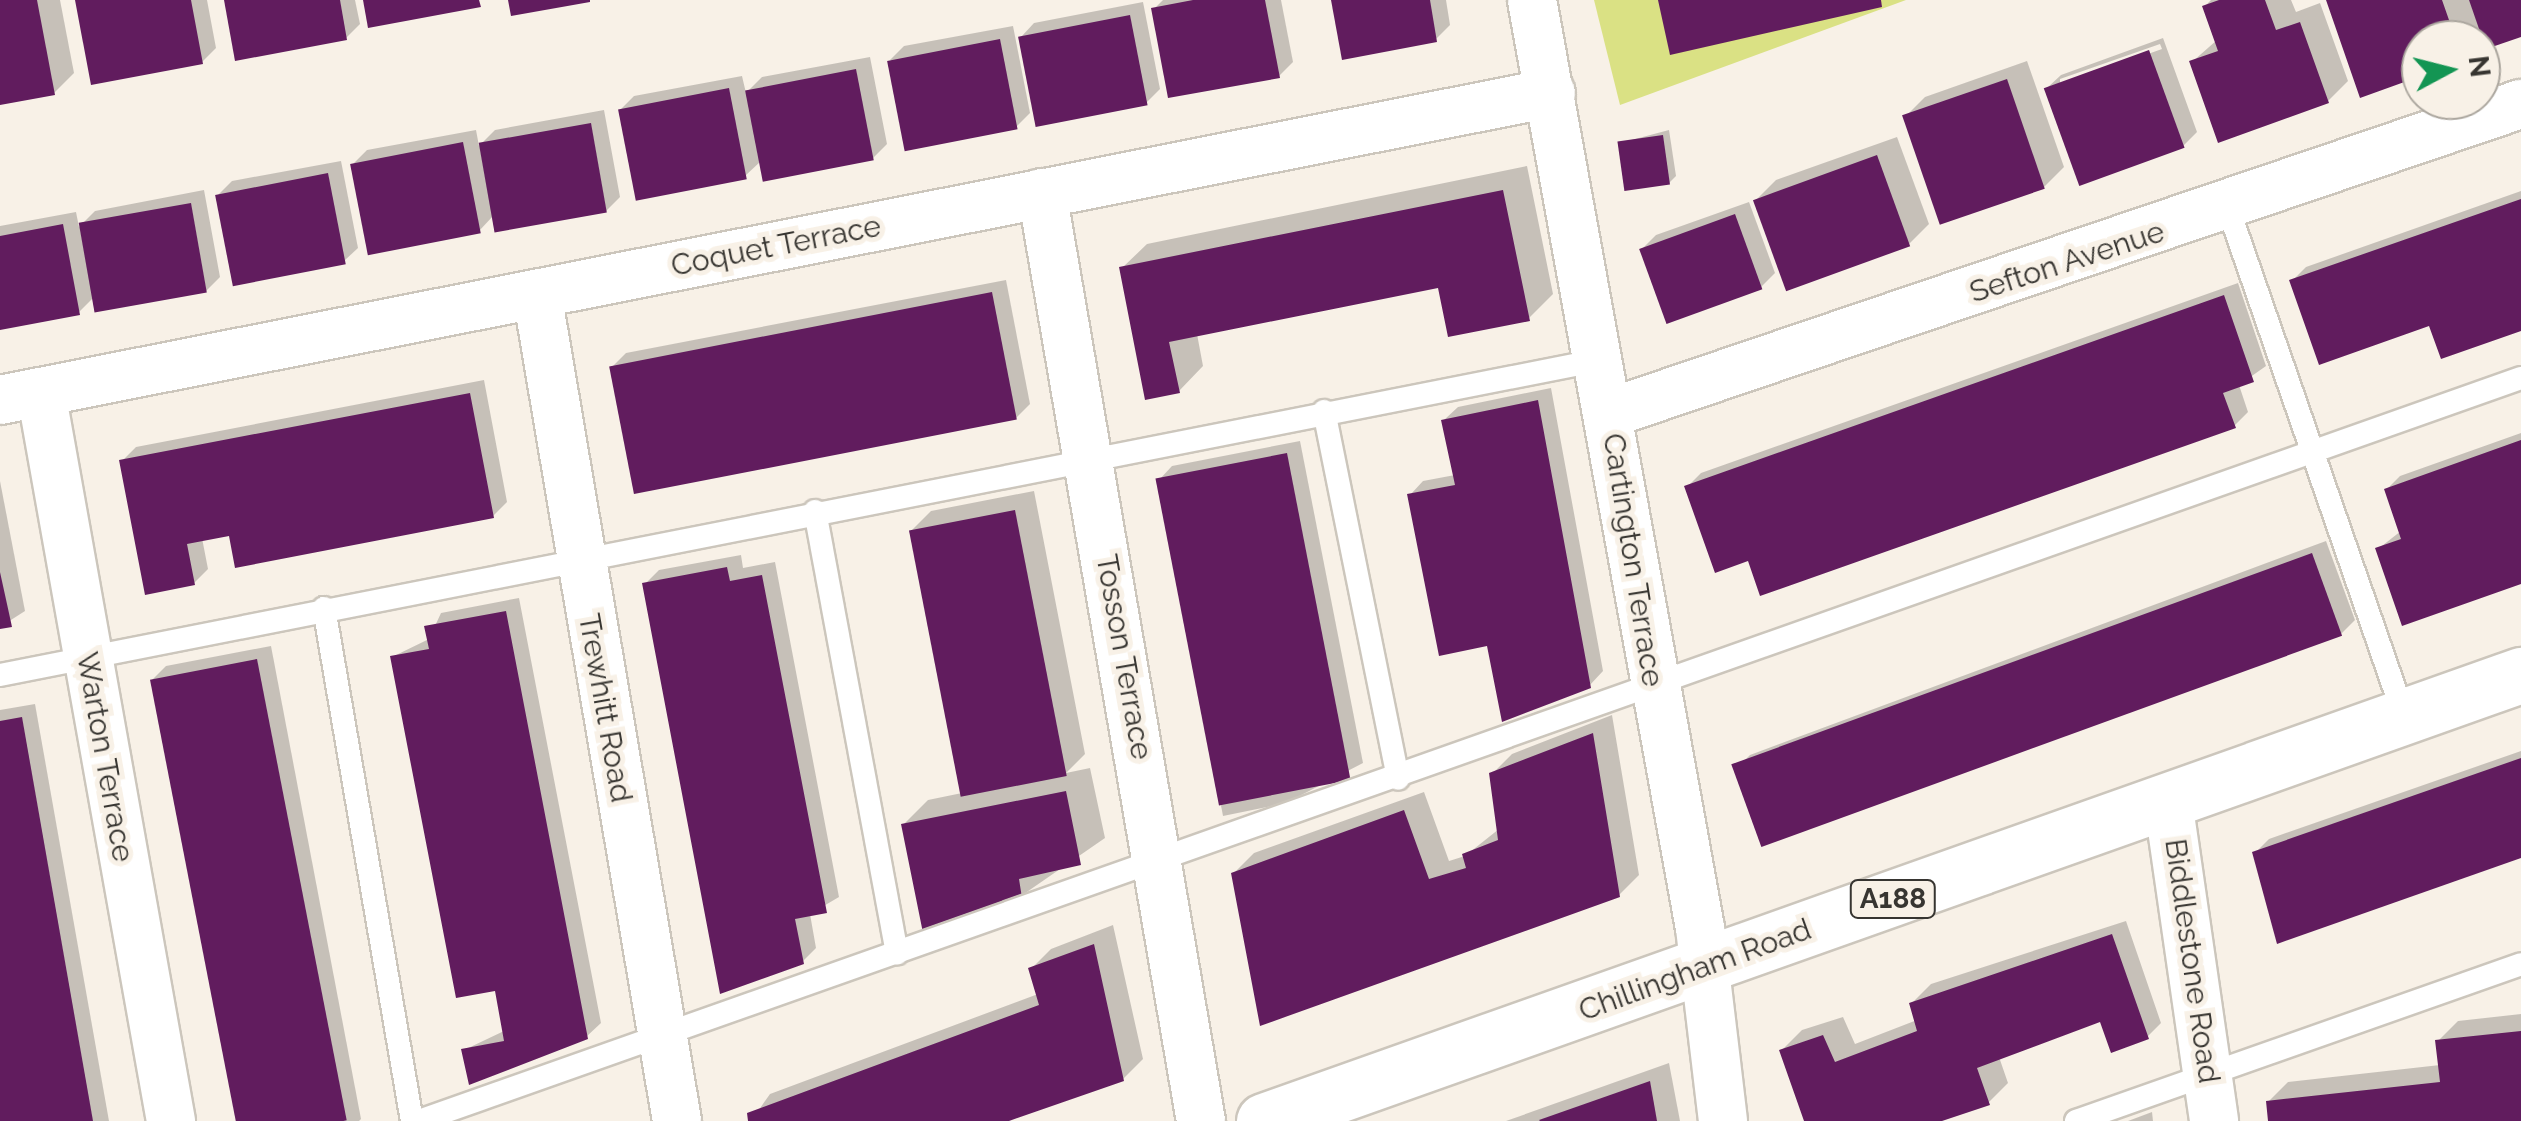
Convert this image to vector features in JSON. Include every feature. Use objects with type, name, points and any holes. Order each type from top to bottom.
[{"type":"main road","name":"Chillingham Road","points":[[1264,1121],[2521,675]]},
{"type":"street","name":"Cartington Terrace","points":[[1532,0],[1601,360],[1652,687],[1705,967],[1724,1121]]},
{"type":"street","name":"Coquet Terrace","points":[[21,396],[1551,92]]},
{"type":"street","name":"Sefton Avenue","points":[[1610,413],[2228,208],[2521,104]]},
{"type":"street","name":"Tosson Terrace","points":[[1042,193],[1202,1121]]},
{"type":"street","name":"Trewhitt Road","points":[[537,294],[580,565],[678,1121]]},
{"type":"street","name":"Warton Terrace","points":[[21,396],[88,660],[170,1121]]},
{"type":"street","name":"Biddlestone Road","points":[[2168,801],[2214,1121]]},
{"type":"lane","points":[[2228,208],[2404,716]]},
{"type":"lane","points":[[0,674],[88,660],[324,608],[580,565],[1090,456],[1601,360]]},
{"type":"lane","points":[[324,608],[415,1121],[1160,864],[2521,378]]},
{"type":"lane","points":[[1324,410],[1398,779]]},
{"type":"lane","points":[[815,512],[898,953]]},
{"type":"lane","points":[[2076,1121],[2521,964]]},
{"type":"green space","points":[[1594,0],[1906,0],[1620,105]]},
{"type":"building","points":[[0,0],[37,0],[55,95],[0,105]]},
{"type":"building","points":[[75,0],[191,0],[203,64],[91,85]]},
{"type":"building","points":[[224,0],[340,0],[347,40],[235,61]]},
{"type":"building","points":[[363,0],[479,0],[481,7],[368,28]]},
{"type":"building","points":[[508,0],[590,0],[590,2],[511,16]]},
{"type":"building","points":[[1193,0],[1265,0],[1280,78],[1168,98],[1151,8]]},
{"type":"building","points":[[1331,0],[1430,0],[1437,42],[1342,60]]},
{"type":"building","points":[[1658,0],[1881,0],[1882,7],[1670,55]]},
{"type":"building","points":[[2219,0],[2265,0],[2276,30],[2300,22],[2329,103],[2218,143],[2189,61],[2218,51],[2202,6]]},
{"type":"building","points":[[2326,0],[2442,0],[2449,20],[2401,20],[2401,83],[2360,98]]},
{"type":"building","points":[[2469,0],[2521,0],[2521,37],[2501,44],[2501,20],[2476,20]]},
{"type":"building","points":[[1130,15],[1148,105],[1036,127],[1018,37]]},
{"type":"building","points":[[1000,39],[1018,129],[905,151],[887,61]]},
{"type":"building","points":[[2149,50],[2185,148],[2079,186],[2044,88]]},
{"type":"building","points":[[856,69],[874,160],[763,182],[745,91]]},
{"type":"building","points":[[2007,79],[2045,189],[1940,225],[1902,115]]},
{"type":"building","points":[[729,88],[747,179],[636,201],[618,110]]},
{"type":"building","points":[[591,123],[607,213],[495,232],[479,143]]},
{"type":"building","points":[[1663,135],[1670,185],[1624,191],[1617,141]]},
{"type":"building","points":[[463,142],[481,233],[368,255],[350,164]]},
{"type":"building","points":[[1877,155],[1910,246],[1786,291],[1753,200]]},
{"type":"building","points":[[328,173],[346,264],[233,286],[215,195]]},
{"type":"building","points":[[1503,190],[1530,321],[1448,337],[1438,288],[1169,342],[1180,393],[1145,400],[1119,267]]},
{"type":"building","points":[[2521,199],[2521,331],[2441,359],[2429,326],[2319,365],[2289,280]]},
{"type":"building","points":[[191,203],[207,293],[95,312],[79,223]]},
{"type":"building","points":[[1735,214],[1762,289],[1667,324],[1639,249]]},
{"type":"building","points":[[63,224],[80,315],[0,330],[0,236]]},
{"type":"building","points":[[992,292],[1017,420],[634,494],[609,366]]},
{"type":"building","points":[[2224,295],[2254,382],[2223,393],[2236,428],[1760,596],[1748,561],[1715,573],[1684,486]]},
{"type":"building","points":[[470,393],[494,518],[235,568],[229,536],[187,544],[195,585],[145,595],[119,460]]},
{"type":"building","points":[[1538,400],[1591,688],[1502,722],[1487,646],[1439,656],[1407,494],[1455,485],[1441,420]]},
{"type":"building","points":[[2521,440],[2521,584],[2402,626],[2375,548],[2401,539],[2384,489]]},
{"type":"building","points":[[1287,453],[1351,780],[1219,805],[1155,479]]},
{"type":"building","points":[[1015,510],[1067,776],[961,797],[909,531]]},
{"type":"building","points":[[2312,553],[2342,636],[1761,847],[1731,764]]},
{"type":"building","points":[[727,567],[730,581],[762,575],[827,913],[795,919],[804,964],[720,994],[642,583]]},
{"type":"building","points":[[0,572],[12,627],[0,629]]},
{"type":"building","points":[[506,611],[588,1039],[469,1085],[461,1049],[504,1041],[495,991],[456,998],[390,656],[429,649],[424,626]]},
{"type":"building","points":[[257,659],[347,1120],[236,1121],[150,680]]},
{"type":"building","points":[[22,717],[93,1121],[0,1121],[0,721]]},
{"type":"building","points":[[1593,733],[1620,897],[1260,1026],[1231,873],[1404,810],[1429,879],[1466,868],[1462,854],[1498,840],[1489,773]]},
{"type":"building","points":[[2521,758],[2521,858],[2277,944],[2252,852]]},
{"type":"building","points":[[1066,791],[1081,865],[1019,879],[1022,898],[923,933],[901,824]]},
{"type":"building","points":[[2112,934],[2149,1039],[2111,1053],[2100,1022],[1977,1068],[1990,1105],[1942,1121],[1804,1121],[1779,1050],[1823,1035],[1835,1062],[1917,1031],[1909,1003]]},
{"type":"building","points":[[1094,944],[1124,1081],[1009,1121],[748,1121],[747,1113],[1039,1005],[1028,968]]},
{"type":"building","points":[[2521,1031],[2521,1121],[2268,1121],[2266,1101],[2440,1082],[2435,1040]]},
{"type":"building","points":[[1650,1081],[1657,1121],[1539,1120]]}]
